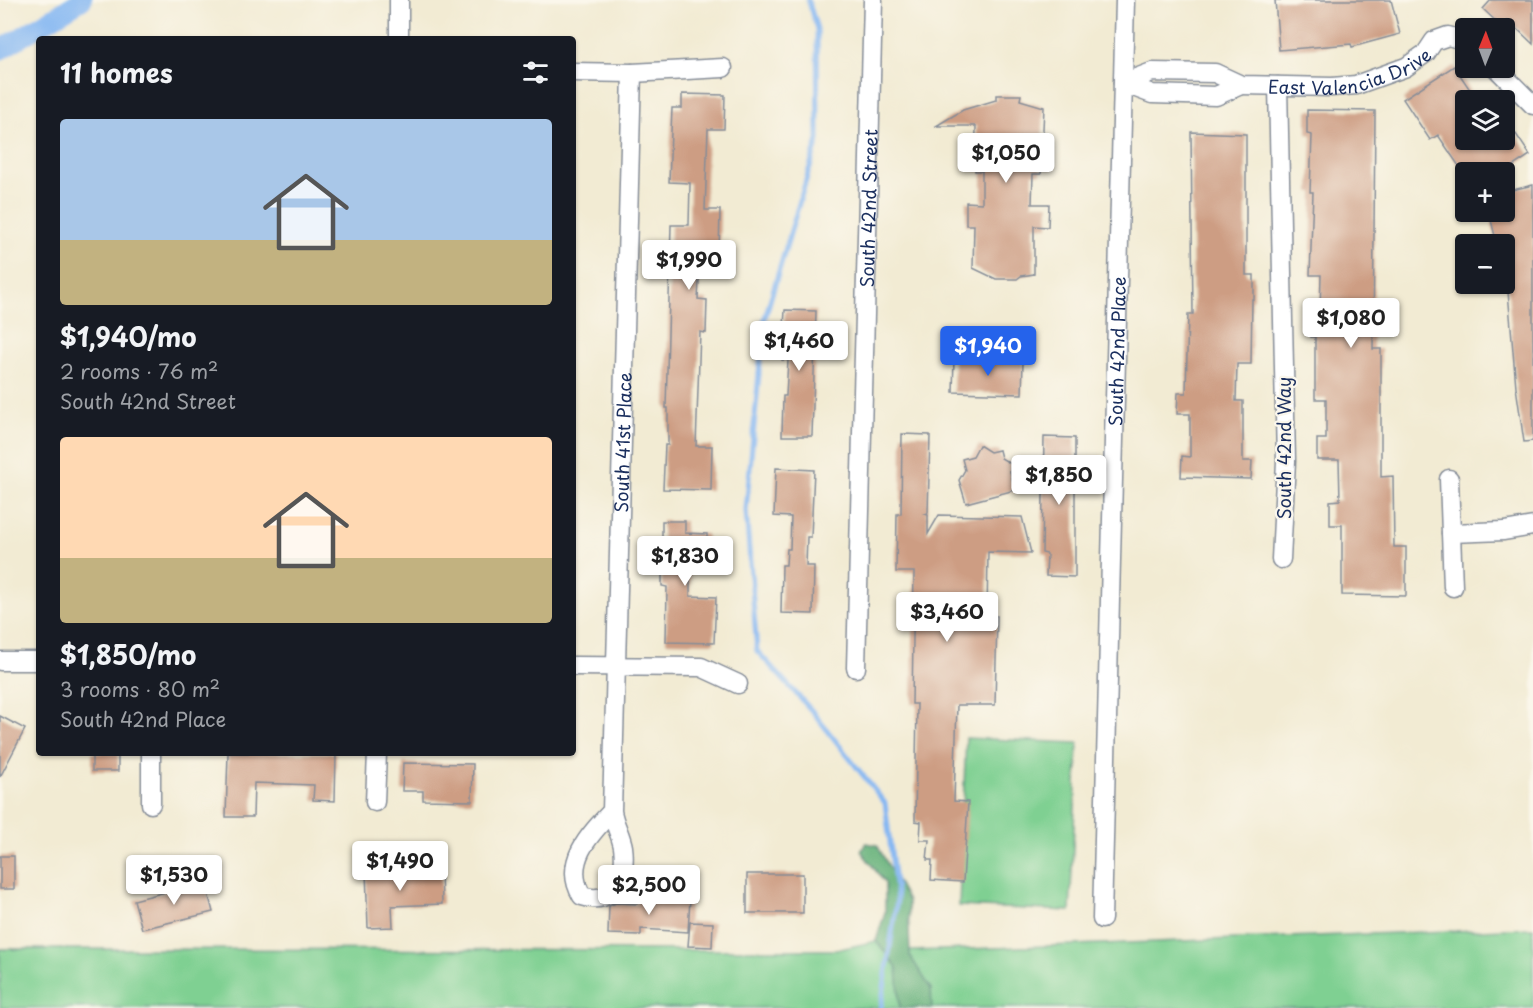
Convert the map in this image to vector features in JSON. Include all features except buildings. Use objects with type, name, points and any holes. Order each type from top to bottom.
[{"type":"street","points":[[399,0],[399,36]]},
{"type":"street","name":"South 42nd Street","points":[[856,668],[873,0]]},
{"type":"street","name":"South 42nd Place","points":[[1102,919],[1125,0]]},
{"type":"street","name":"East Valencia Drive","points":[[1123,83],[1152,72],[1202,72],[1215,73],[1241,85],[1356,85],[1406,67],[1426,53],[1434,41],[1448,36],[1455,38]]},
{"type":"street","points":[[576,72],[632,74],[723,69]]},
{"type":"street","points":[[1202,72],[1202,96]]},
{"type":"street","name":"South 41st Place","points":[[612,811],[632,74]]},
{"type":"street","points":[[1506,78],[1533,105]]},
{"type":"street","name":"East Valencia Drive","points":[[1123,83],[1152,94],[1202,96],[1216,96],[1241,85]]},
{"type":"street","name":"South 42nd Way","points":[[1278,86],[1286,460],[1281,559]]},
{"type":"street","points":[[1449,479],[1453,587]]},
{"type":"street","points":[[1451,533],[1504,531],[1533,526]]},
{"type":"street","points":[[0,661],[36,661]]},
{"type":"street","points":[[576,666],[701,667],[738,684]]},
{"type":"street","points":[[151,756],[151,804]]},
{"type":"street","points":[[375,802],[377,756]]},
{"type":"green space","points":[[966,738],[1078,743],[1070,911],[959,906]]},
{"type":"green space","points":[[866,843],[877,845],[908,901],[910,956],[931,989],[932,1008],[900,1008],[897,967],[876,941],[885,912],[885,883],[861,851]]},
{"type":"green space","points":[[1533,928],[1533,1008],[0,1008],[0,949],[836,950],[876,941],[885,952]]},
{"type":"waterway","points":[[0,50],[82,0]]},
{"type":"waterway","points":[[808,0],[817,29],[818,140],[764,321],[746,510],[757,651],[812,711],[885,803],[897,899],[881,1008]]}]
